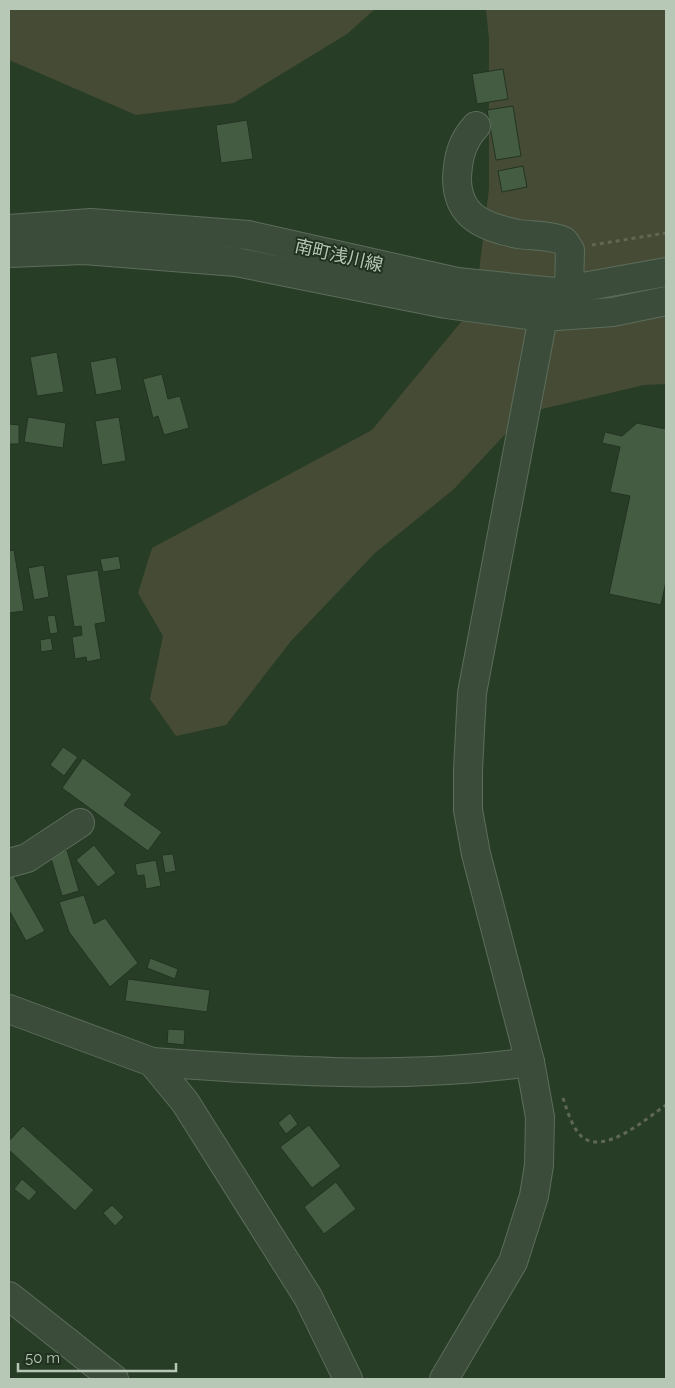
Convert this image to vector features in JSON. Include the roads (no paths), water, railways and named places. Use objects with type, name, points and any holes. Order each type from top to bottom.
[{"type":"street","points":[[476,126],[466,137],[458,168],[459,195],[466,210],[475,218],[504,230],[562,240],[569,247],[569,290]]},
{"type":"street","name":"南町浅川線","points":[[9,229],[91,223],[248,235],[458,282],[555,292],[666,272]]},
{"type":"street","name":"南町浅川線","points":[[9,253],[84,250],[236,262],[446,304],[543,317],[613,312],[666,301]]},
{"type":"street","points":[[444,1379],[513,1262],[534,1196],[539,1165],[540,1116],[530,1062],[476,854],[468,810],[468,770],[472,693],[543,317]]},
{"type":"street","points":[[9,864],[27,858],[80,823]]},
{"type":"street","points":[[9,1010],[152,1062],[277,1071],[376,1072],[490,1068],[530,1062]]},
{"type":"street","points":[[152,1062],[185,1102],[302,1289],[348,1379]]},
{"type":"street","points":[[9,1296],[114,1379]]}]
